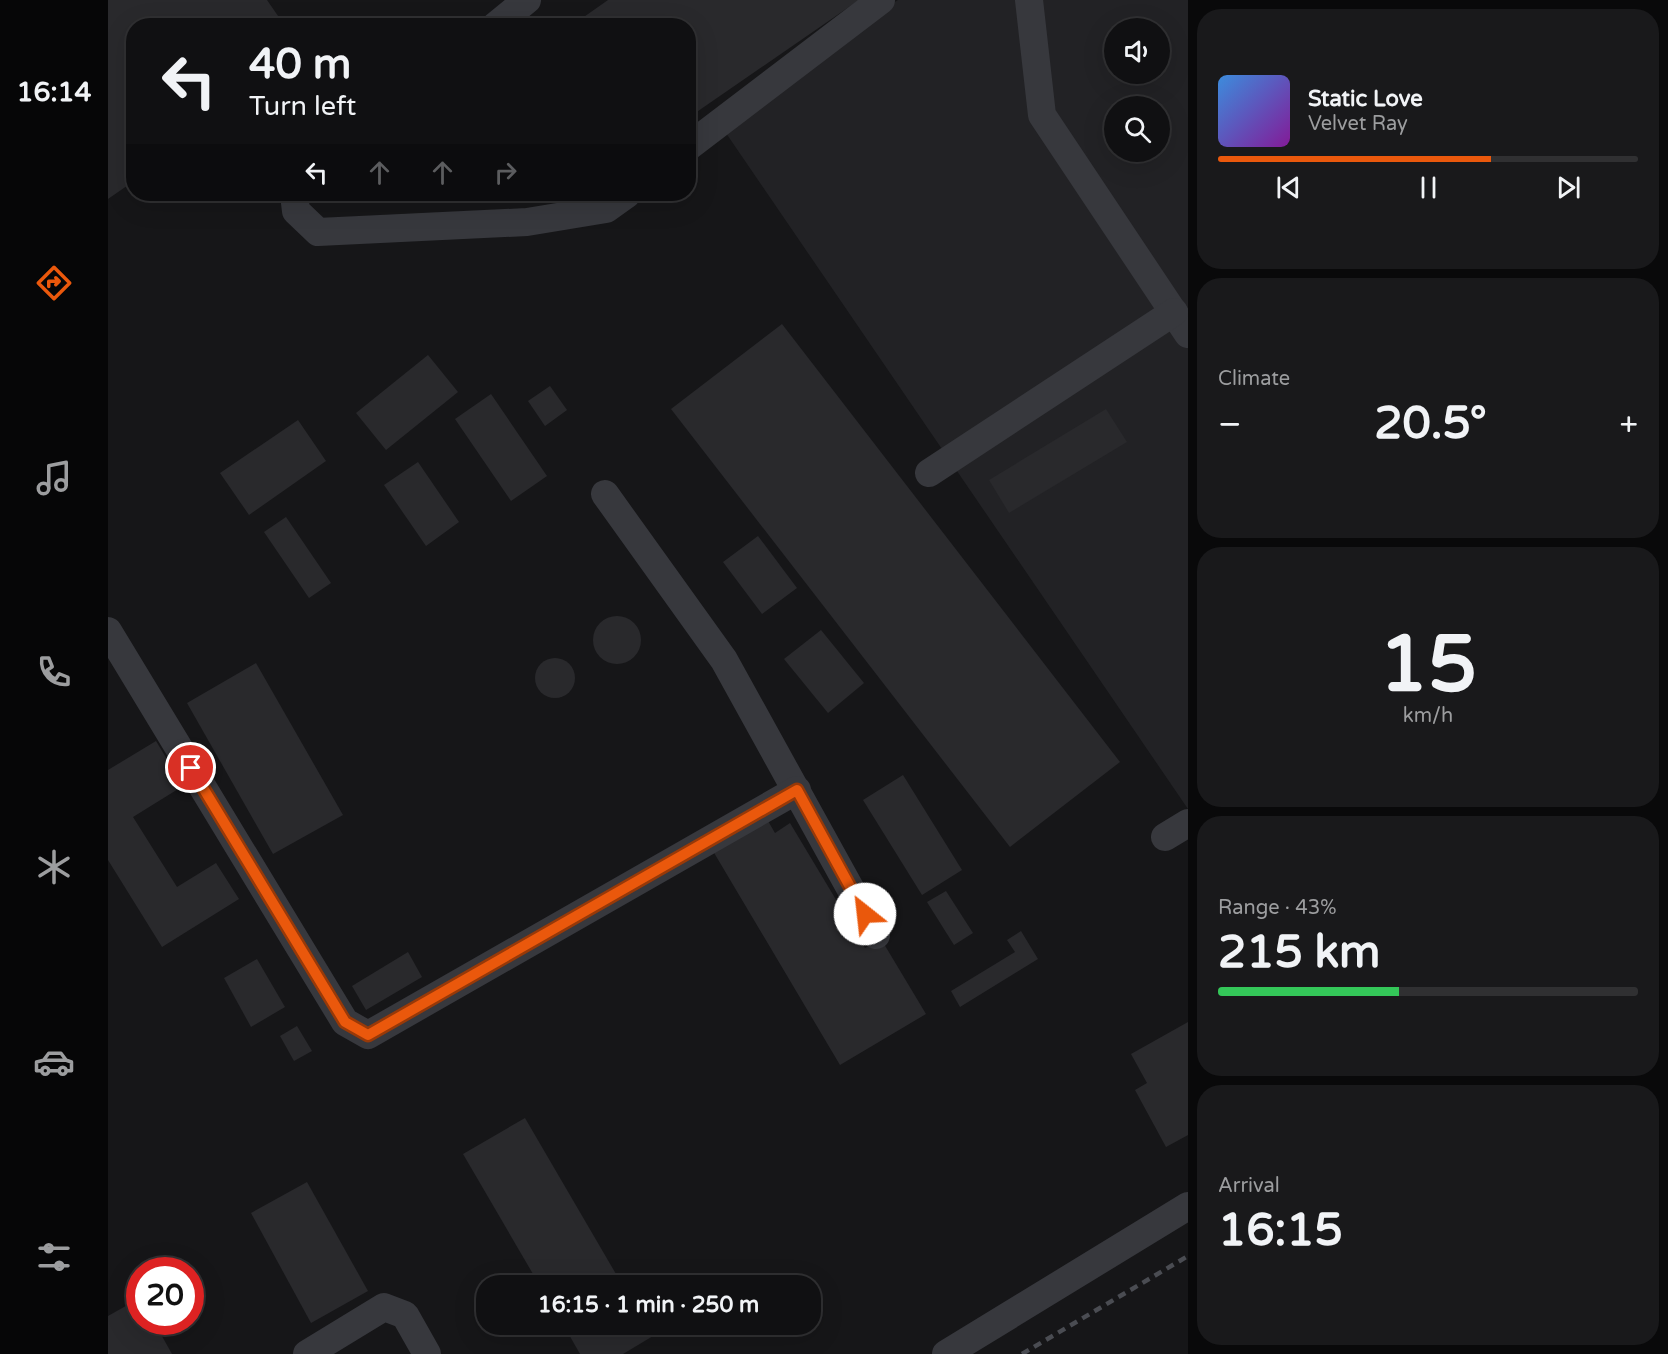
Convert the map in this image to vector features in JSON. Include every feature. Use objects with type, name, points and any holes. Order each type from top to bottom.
[{"type":"lane","points":[[505,18],[527,0]]},
{"type":"lane","points":[[696,141],[881,0]]},
{"type":"lane","points":[[929,473],[1181,323],[1042,115],[1029,0]]},
{"type":"lane","points":[[295,201],[296,211],[318,232],[527,222],[606,209],[617,201]]},
{"type":"lane","points":[[604,494],[724,660],[876,935]]},
{"type":"lane","points":[[108,631],[345,1022],[368,1035],[797,790]]},
{"type":"lane","points":[[946,1354],[1188,1206]]},
{"type":"lane","points":[[307,1354],[384,1307],[405,1315],[427,1354]]},
{"type":"shaded area","points":[[898,0],[1188,0],[1188,809],[715,117]]},
{"type":"building","points":[[108,0],[267,0],[279,18],[126,18],[126,187],[108,199]]},
{"type":"building","points":[[608,0],[859,0],[696,112],[696,18],[582,18]]},
{"type":"building","points":[[782,324],[1120,762],[1010,847],[671,409]]},
{"type":"building","points":[[428,355],[458,392],[386,450],[356,413]]},
{"type":"building","points":[[550,386],[567,410],[545,426],[528,401]]},
{"type":"building","points":[[491,394],[547,476],[511,501],[455,419]]},
{"type":"building","points":[[1106,409],[1127,442],[1009,513],[989,480]]},
{"type":"building","points":[[298,420],[326,461],[249,515],[220,473]]},
{"type":"building","points":[[418,462],[459,522],[426,546],[384,485]]},
{"type":"building","points":[[286,517],[331,583],[309,598],[264,532]]},
{"type":"building","points":[[758,536],[797,588],[762,614],[723,562]]},
{"type":"building","points":[[612,616],[622,616],[634,623],[641,635],[641,645],[634,657],[622,664],[612,664],[597,653],[593,645],[593,635],[604,620]]},
{"type":"building","points":[[821,630],[864,683],[828,713],[784,659]]},
{"type":"building","points":[[555,658],[569,664],[575,678],[569,692],[555,698],[541,692],[535,678],[541,664]]},
{"type":"building","points":[[256,663],[343,815],[273,854],[187,703]]},
{"type":"building","points":[[156,741],[183,786],[133,817],[177,887],[216,863],[239,899],[162,947],[108,860],[108,770]]},
{"type":"building","points":[[903,775],[962,870],[922,895],[863,800]]},
{"type":"building","points":[[764,814],[775,833],[790,823],[865,948],[881,939],[926,1014],[840,1065],[710,846]]},
{"type":"building","points":[[946,891],[973,933],[954,945],[927,902]]},
{"type":"building","points":[[1021,931],[1038,959],[960,1007],[951,991],[1015,952],[1007,940]]},
{"type":"building","points":[[408,952],[422,977],[366,1010],[352,986]]},
{"type":"building","points":[[257,959],[285,1007],[251,1027],[224,978]]},
{"type":"building","points":[[1188,1022],[1188,1135],[1166,1147],[1135,1090],[1147,1083],[1131,1054]]},
{"type":"building","points":[[297,1026],[312,1051],[294,1061],[280,1036]]},
{"type":"building","points":[[525,1118],[617,1275],[534,1275],[463,1154]]},
{"type":"building","points":[[307,1182],[368,1291],[311,1323],[251,1213]]},
{"type":"building","points":[[126,1306],[126,1335],[161,1335],[172,1354],[108,1354],[108,1316]]},
{"type":"building","points":[[569,1335],[653,1336],[623,1354],[580,1354]]},
{"type":"railway","points":[[1022,1354],[1188,1256]]},
{"type":"route","points":[[191,768],[345,1022],[368,1035],[797,790],[865,914]]}]
